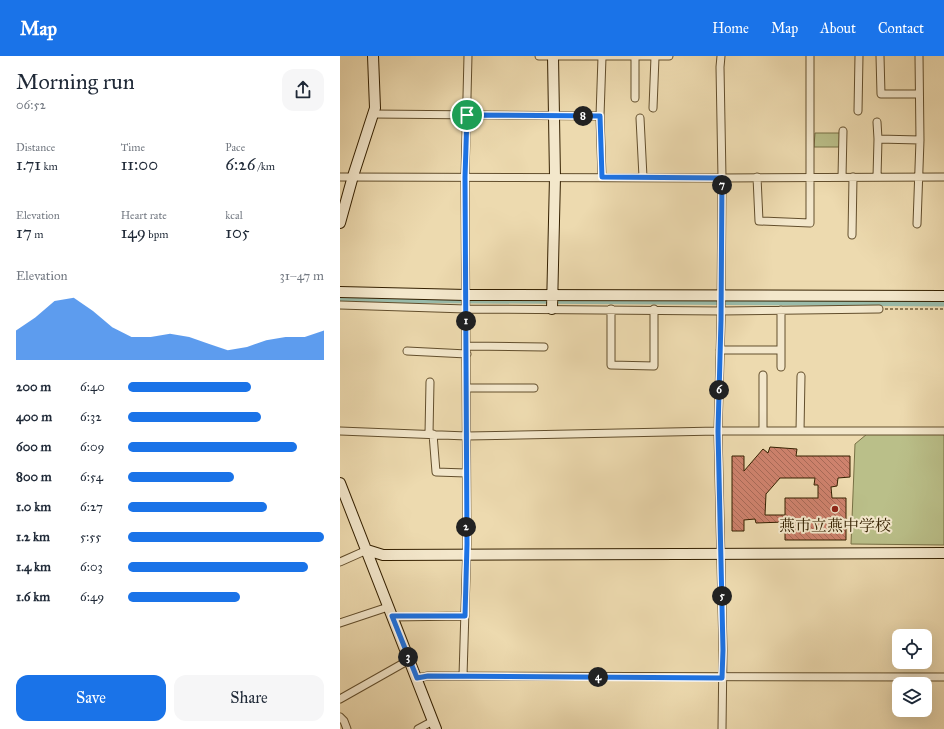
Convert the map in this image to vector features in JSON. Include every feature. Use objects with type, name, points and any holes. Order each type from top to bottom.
[{"type":"street","points":[[340,223],[353,176],[375,108],[373,56]]},
{"type":"street","points":[[463,676],[467,555],[465,177],[468,56]]},
{"type":"street","points":[[539,56],[669,56]]},
{"type":"street","points":[[552,302],[554,177],[553,56]]},
{"type":"street","points":[[721,56],[722,178],[718,431],[721,553],[722,729]]},
{"type":"street","points":[[757,177],[759,220],[810,223],[810,56]]},
{"type":"street","points":[[858,111],[859,56]]},
{"type":"street","points":[[880,56],[881,94],[919,94]]},
{"type":"street","points":[[917,224],[920,140],[919,56]]},
{"type":"street","points":[[602,57],[600,116],[602,177]]},
{"type":"street","points":[[635,57],[635,98]]},
{"type":"street","points":[[653,108],[659,57]]},
{"type":"street","points":[[373,114],[600,116]]},
{"type":"street","points":[[640,118],[642,177]]},
{"type":"street","points":[[877,122],[877,177]]},
{"type":"street","points":[[842,177],[843,131]]},
{"type":"street","points":[[878,139],[920,140]]},
{"type":"street","points":[[340,177],[722,178],[944,176]]},
{"type":"street","points":[[852,235],[853,177]]},
{"type":"street","points":[[340,292],[466,301],[552,302],[611,309],[654,309],[721,303],[781,310],[873,304],[944,296]]},
{"type":"street","points":[[340,305],[466,301],[873,304]]},
{"type":"street","points":[[611,309],[611,365],[654,366],[654,309]]},
{"type":"street","points":[[781,310],[781,367]]},
{"type":"street","points":[[407,350],[467,350],[544,347]]},
{"type":"street","points":[[720,350],[780,350]]},
{"type":"street","points":[[763,375],[763,431]]},
{"type":"street","points":[[800,431],[801,376]]},
{"type":"street","points":[[430,382],[431,434],[436,472],[466,473]]},
{"type":"street","points":[[467,388],[534,388]]},
{"type":"street","points":[[340,431],[467,436],[718,431],[944,431]]},
{"type":"street","points":[[340,486],[367,550],[434,725],[418,729]]},
{"type":"street","points":[[340,562],[367,550],[383,555],[944,553]]},
{"type":"street","points":[[340,623],[390,612],[465,616]]},
{"type":"street","points":[[340,699],[409,660]]},
{"type":"street","points":[[417,678],[428,676],[463,676],[944,678]]},
{"type":"street","points":[[340,717],[344,721],[347,729]]},
{"type":"path","points":[[873,304],[944,309]]},
{"type":"green space","points":[[815,133],[841,133],[841,147],[814,147]]},
{"type":"green space","points":[[867,434],[944,434],[944,545],[851,544],[855,444]]},
{"type":"building","points":[[770,447],[797,449],[796,456],[850,456],[850,477],[838,478],[837,486],[831,487],[832,498],[846,498],[846,540],[785,540],[785,522],[756,523],[755,519],[744,520],[744,531],[732,531],[732,456],[744,456],[744,471],[763,449],[768,453]],"holes":[[[780,478],[815,478],[814,485],[818,485],[818,498],[785,498],[785,515],[765,515],[766,494]]]},
{"type":"waterway","points":[[340,299],[944,303]]},
{"type":"place","name":"燕市立燕中学校","points":[[835,509]]},
{"type":"route","points":[[467,115],[600,116],[602,177],[722,178],[721,320],[718,431],[723,650],[722,678],[428,676],[417,678],[392,616],[465,616],[467,544],[467,346],[465,177],[467,115]]}]
